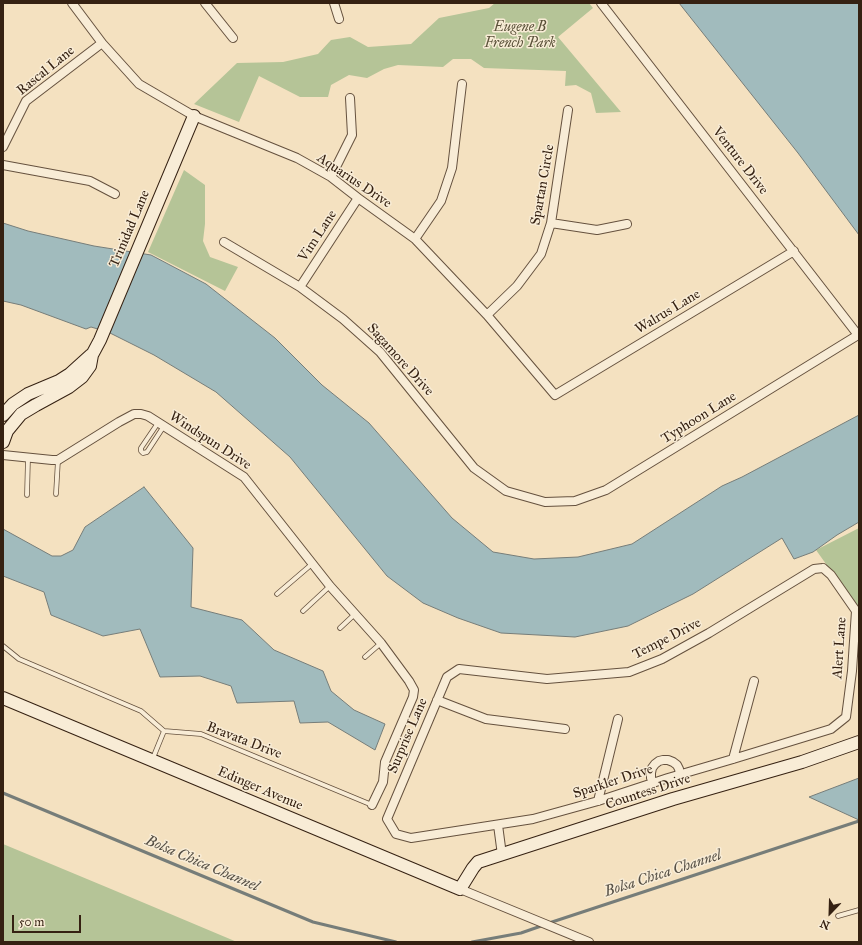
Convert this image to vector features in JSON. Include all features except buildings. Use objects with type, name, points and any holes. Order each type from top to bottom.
[{"type":"street","name":"Aquarius Drive","points":[[72,3],[102,43],[139,84],[194,116],[297,158],[331,177],[415,239],[487,315],[555,395]]},
{"type":"street","points":[[205,3],[233,38]]},
{"type":"street","points":[[334,3],[339,19]]},
{"type":"street","name":"Venture Drive","points":[[601,3],[858,335]]},
{"type":"street","name":"Rascal Lane","points":[[3,147],[26,102],[102,43]]},
{"type":"street","points":[[415,239],[441,202],[452,168],[462,84]]},
{"type":"street","points":[[331,177],[352,135],[350,98]]},
{"type":"street","name":"Spartan Circle","points":[[487,315],[517,286],[541,254],[551,223],[568,110]]},
{"type":"street","name":"Trinidad Lane","points":[[3,415],[12,404],[28,394],[59,381],[76,369],[92,354],[100,340],[194,116]]},
{"type":"street","points":[[3,165],[90,181],[115,194]]},
{"type":"street","name":"Vim Lane","points":[[300,287],[358,198]]},
{"type":"street","points":[[551,223],[597,230],[627,224]]},
{"type":"street","name":"Sagamore Drive","points":[[224,242],[300,287],[343,319],[380,352],[474,468],[506,491],[545,502]]},
{"type":"street","name":"Walrus Lane","points":[[555,395],[794,251]]},
{"type":"street","name":"Typhoon Lane","points":[[545,502],[575,501],[606,490],[858,335]]},
{"type":"street","name":"Trinidad Lane","points":[[3,442],[7,431],[21,414],[69,387],[82,377],[90,366],[92,354]]},
{"type":"street","name":"Windspun Drive","points":[[58,460],[119,422],[134,414],[141,414],[148,416],[244,477],[330,586],[381,643],[414,690],[413,697],[385,762],[384,782],[372,805]]},
{"type":"street","points":[[3,454],[58,460]]},
{"type":"street","name":"Tempe Drive","points":[[459,669],[547,679],[629,672],[662,659],[709,633],[814,569],[823,568]]},
{"type":"street","name":"Alert Lane","points":[[823,568],[831,575],[856,611],[852,671],[846,717]]},
{"type":"street","name":"Surprise Lane","points":[[387,819],[447,677],[459,669]]},
{"type":"street","points":[[733,759],[754,681]]},
{"type":"street","name":"Edinger Avenue","points":[[3,698],[589,942]]},
{"type":"street","points":[[437,700],[486,719],[565,729]]},
{"type":"street","name":"Sparkler Drive","points":[[387,819],[396,834],[411,838],[533,819],[598,801],[680,774],[831,729],[846,717]]},
{"type":"street","points":[[598,801],[618,719]]},
{"type":"street","name":"Countess Drive","points":[[460,889],[478,862],[673,799],[802,762],[859,743]]},
{"type":"street","points":[[654,783],[651,778],[651,773],[652,768],[658,761],[668,760],[673,762],[677,765],[680,774]]},
{"type":"street","points":[[498,825],[502,855]]},
{"type":"lane","points":[[161,425],[147,452],[144,453],[141,451],[141,448],[161,425]]},
{"type":"lane","points":[[27,495],[28,457]]},
{"type":"lane","points":[[56,494],[58,460]]},
{"type":"lane","points":[[277,594],[312,564]]},
{"type":"lane","points":[[303,611],[330,586]]},
{"type":"lane","points":[[340,628],[355,614]]},
{"type":"lane","points":[[365,657],[381,643]]},
{"type":"lane","points":[[3,646],[19,659],[140,711],[164,731],[152,760]]},
{"type":"lane","name":"Bravata Drive","points":[[164,731],[202,734],[372,805]]},
{"type":"lane","points":[[838,916],[859,910]]},
{"type":"green space","name":"Eugene B French Park","points":[[495,3],[589,3],[593,8],[558,37],[621,112],[596,113],[591,93],[576,85],[565,86],[566,71],[484,68],[471,59],[453,59],[443,67],[398,65],[384,69],[367,78],[349,75],[331,85],[328,97],[300,97],[259,76],[239,122],[194,104],[237,63],[283,62],[318,54],[331,40],[350,37],[368,47],[411,44],[439,18],[489,8]]},
{"type":"green space","points":[[184,170],[205,185],[205,224],[203,241],[210,257],[238,267],[225,291],[148,252]]},
{"type":"green space","points":[[859,528],[859,610],[816,550]]},
{"type":"green space","points":[[3,844],[111,889],[237,942],[3,942]]},
{"type":"water","points":[[679,3],[859,3],[859,235],[798,153]]},
{"type":"water","points":[[3,223],[28,231],[94,246],[151,255],[206,284],[275,338],[322,385],[369,423],[452,518],[493,552],[534,559],[578,557],[632,544],[722,486],[742,477],[859,415],[859,522],[813,552],[794,559],[782,538],[693,594],[628,626],[575,637],[501,633],[458,618],[423,603],[387,576],[290,457],[216,392],[154,355],[108,332],[91,327],[86,329],[21,305],[3,301]]},
{"type":"water","points":[[144,487],[193,548],[191,607],[242,620],[274,650],[323,671],[331,691],[354,710],[385,724],[375,750],[328,722],[300,723],[294,701],[237,703],[231,686],[200,676],[160,677],[140,629],[103,636],[51,615],[44,592],[3,576],[3,529],[52,556],[61,556],[73,550],[85,527]]},
{"type":"water","points":[[859,778],[859,820],[809,797]]},
{"type":"waterway","name":"Bolsa Chica Channel","points":[[3,793],[313,922],[396,942]]},
{"type":"waterway","name":"Bolsa Chica Channel","points":[[549,923],[859,821]]},
{"type":"waterway","name":"Bolsa Chica Channel","points":[[472,942],[521,933],[544,925]]}]
